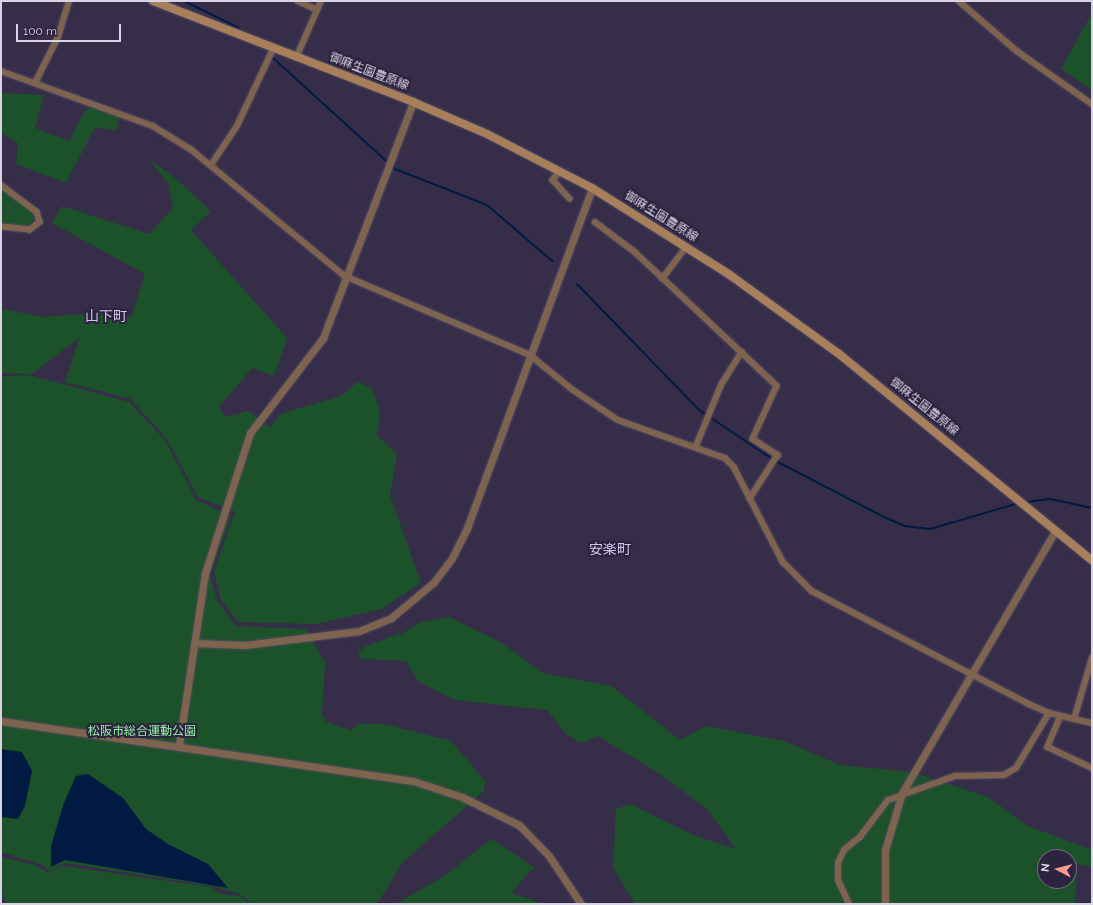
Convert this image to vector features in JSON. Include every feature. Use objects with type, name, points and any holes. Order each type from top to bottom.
[{"type":"main road","name":"御麻生園豊原線","points":[[153,1],[296,58],[413,102],[592,188],[686,247],[839,354],[1055,532],[1092,560]]},
{"type":"street","points":[[35,83],[58,37],[69,1]]},
{"type":"street","points":[[298,1],[317,10]]},
{"type":"street","points":[[296,58],[322,1]]},
{"type":"street","points":[[959,1],[1017,52],[1092,104]]},
{"type":"street","points":[[211,165],[237,126],[273,48]]},
{"type":"street","points":[[1,71],[153,126],[211,165],[345,276],[530,355],[607,414],[696,446],[729,461],[783,562],[812,591],[1049,713],[1092,723]]},
{"type":"street","points":[[179,745],[205,573],[252,427],[323,338],[345,276],[413,102]]},
{"type":"street","points":[[560,172],[553,180],[570,198]]},
{"type":"street","points":[[1,185],[37,212],[40,222],[30,230],[1,227]]},
{"type":"street","points":[[194,643],[245,645],[344,635],[374,626],[410,606],[434,582],[459,546],[592,188]]},
{"type":"street","points":[[595,222],[635,252],[777,386],[753,439],[778,455],[750,499]]},
{"type":"street","points":[[662,279],[686,247]]},
{"type":"street","points":[[696,446],[708,421],[721,385],[742,352]]},
{"type":"street","points":[[885,904],[885,850],[902,793],[970,673],[1055,532]]},
{"type":"street","points":[[1074,719],[1092,658]]},
{"type":"street","points":[[849,904],[838,880],[838,863],[844,850],[860,837],[888,800],[902,793],[955,776],[1004,775],[1016,768],[1049,713]]},
{"type":"street","points":[[1061,716],[1048,747],[1092,768]]},
{"type":"street","points":[[1,721],[167,747],[179,745],[394,777],[462,797],[527,832],[572,886],[581,904]]},
{"type":"green space","points":[[1092,13],[1092,90],[1061,69]]},
{"type":"green space","points":[[1,93],[44,95],[35,128],[70,141],[84,111],[92,108],[121,114],[116,131],[95,127],[66,183],[16,164],[18,143],[1,133]]},
{"type":"green space","points":[[150,160],[174,177],[211,211],[191,230],[287,338],[274,376],[252,368],[219,407],[225,417],[248,411],[270,427],[280,414],[341,396],[357,382],[372,388],[380,412],[377,436],[397,454],[390,495],[421,583],[384,607],[385,608],[317,624],[238,622],[221,600],[214,571],[235,512],[198,497],[167,439],[131,399],[65,382],[80,337],[32,374],[1,373],[1,309],[44,317],[86,314],[131,317],[145,274],[52,223],[62,206],[149,234],[173,208],[168,183]]},
{"type":"green space","points":[[1,189],[32,212],[34,220],[27,226],[1,224]]},
{"type":"green space","name":"松阪市総合運動公園","points":[[29,375],[129,402],[165,440],[196,500],[231,516],[210,575],[217,601],[236,626],[306,629],[325,662],[322,714],[326,722],[352,730],[358,724],[384,724],[451,741],[485,781],[484,791],[403,862],[377,904],[252,904],[240,894],[211,886],[66,863],[49,871],[43,865],[1,852],[1,376]]},
{"type":"green space","points":[[449,617],[500,642],[543,673],[611,686],[680,740],[706,726],[784,741],[840,765],[912,772],[988,797],[1028,826],[1092,850],[1092,867],[1077,864],[1077,849],[1037,849],[1037,889],[1076,889],[1075,904],[635,904],[613,867],[616,809],[630,804],[695,836],[736,849],[707,809],[660,774],[598,736],[581,743],[567,735],[547,710],[455,700],[419,682],[406,661],[362,659],[358,652],[366,646],[399,634],[392,621],[400,635],[421,622]]},
{"type":"green space","points":[[491,839],[534,867],[511,893],[544,904],[395,904],[443,877]]},
{"type":"green space","points":[[1,857],[35,865],[48,873],[63,866],[210,887],[221,894],[240,896],[249,904],[6,904],[1,889]]},
{"type":"water","points":[[1,749],[22,752],[32,771],[25,806],[18,819],[1,817]]},
{"type":"water","points":[[88,774],[123,798],[146,829],[168,844],[208,864],[228,888],[65,860],[51,867],[51,846],[64,803],[76,776]]},
{"type":"waterway","points":[[184,1],[239,28]]},
{"type":"waterway","points":[[273,58],[395,169],[487,205],[552,261]]},
{"type":"waterway","points":[[577,284],[699,410],[774,460],[884,517],[905,526],[930,529],[1019,503]]},
{"type":"waterway","points":[[1025,502],[1050,499],[1092,508]]},
{"type":"district","name":"山下町","points":[[106,316]]},
{"type":"district","name":"安楽町","points":[[610,549]]}]
